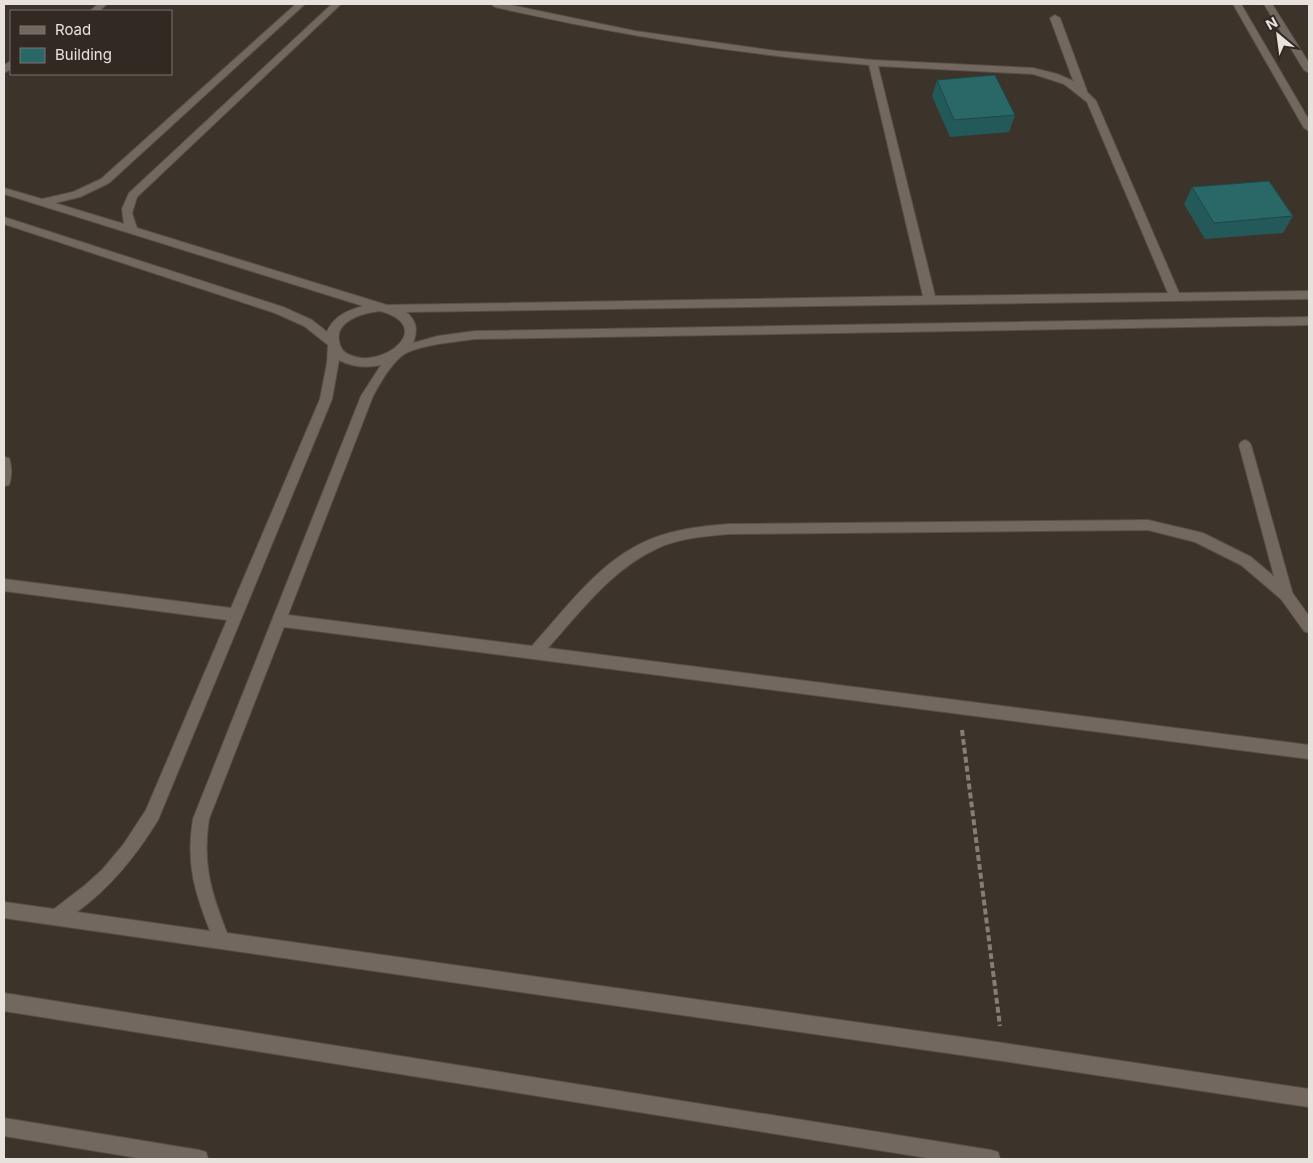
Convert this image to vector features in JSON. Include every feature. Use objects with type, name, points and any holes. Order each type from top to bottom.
[{"type":"street","points":[[42,203],[76,195],[105,181],[300,4]]},
{"type":"street","points":[[133,231],[128,223],[126,214],[133,195],[337,4]]},
{"type":"street","points":[[494,4],[547,17],[650,37],[760,53],[873,63],[1038,72],[1063,79],[1082,91],[1091,101],[1175,297]]},
{"type":"street","points":[[1237,4],[1309,128]]},
{"type":"street","points":[[1268,4],[1308,66]]},
{"type":"street","points":[[1054,18],[1082,91]]},
{"type":"street","points":[[873,63],[930,300]]},
{"type":"street","points":[[4,190],[400,312],[408,320],[412,330],[410,340],[380,373],[367,396],[201,819],[197,842],[197,865],[202,887],[222,941]]},
{"type":"street","points":[[4,220],[279,310],[308,323],[332,343],[338,354],[360,363],[374,363],[387,360],[401,351],[438,340],[474,335],[1309,321]]},
{"type":"street","points":[[57,917],[99,884],[120,862],[138,839],[152,815],[326,399],[333,363],[332,343],[334,331],[341,321],[352,313],[366,308],[385,307],[1309,295]]},
{"type":"street","points":[[1245,445],[1286,595]]},
{"type":"street","points":[[4,462],[6,472],[4,480]]},
{"type":"street","points":[[535,653],[593,589],[620,564],[653,544],[690,533],[730,528],[1148,525],[1198,537],[1246,561],[1286,595],[1309,627]]},
{"type":"street","points":[[4,585],[236,615]]},
{"type":"street","points":[[279,620],[1309,752]]},
{"type":"street","points":[[4,910],[1003,1052],[1309,1098]]},
{"type":"street","points":[[4,1002],[991,1159]]},
{"type":"street","points":[[4,1126],[199,1159]]},
{"type":"path","points":[[959,707],[1003,1052]]},
{"type":"building","points":[[995,75],[1015,115],[954,120],[937,80]]},
{"type":"building","points":[[1269,181],[1293,216],[1214,223],[1192,187]]}]
